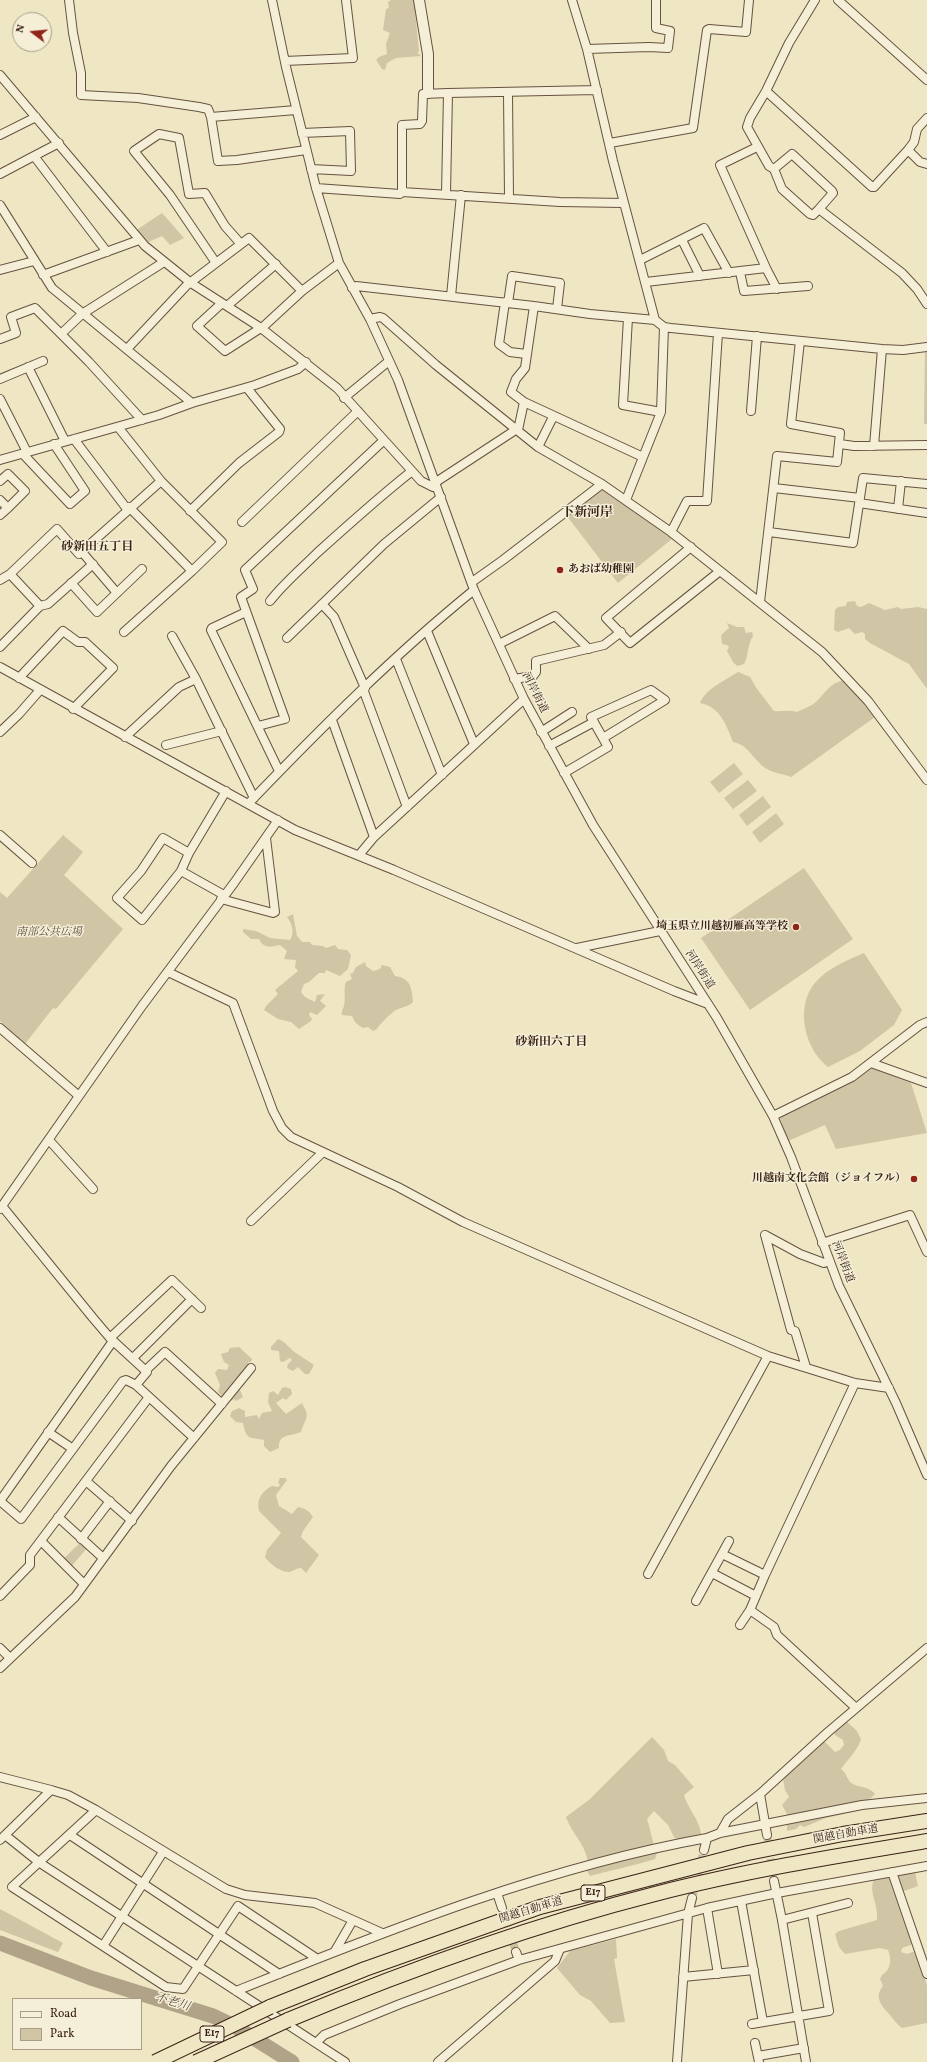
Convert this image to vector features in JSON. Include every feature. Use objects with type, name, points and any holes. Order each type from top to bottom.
[{"type":"highway","name":"関越自動車道","points":[[155,2062],[270,2008],[365,1969],[540,1907],[748,1853],[843,1834],[927,1821]]},
{"type":"highway","name":"関越自動車道","points":[[196,2062],[288,2020],[369,1986],[457,1954],[579,1915],[655,1894],[751,1872],[927,1841]]},
{"type":"street","points":[[69,0],[73,33],[81,73],[80,94],[138,98],[204,108],[210,111],[218,161],[237,160],[306,150]]},
{"type":"street","name":"河岸街道","points":[[272,0],[306,150],[339,263],[370,319],[411,411],[473,586],[514,679],[593,825],[708,1004],[773,1116],[791,1157],[828,1261],[889,1388],[927,1474]]},
{"type":"street","points":[[285,61],[353,58],[346,0]]},
{"type":"street","points":[[418,0],[428,54],[428,93]]},
{"type":"street","points":[[572,0],[587,49],[624,203],[655,320]]},
{"type":"street","points":[[587,49],[648,47],[668,48],[670,31],[656,28],[656,0]]},
{"type":"street","points":[[610,143],[693,128],[707,30],[746,32],[749,0]]},
{"type":"street","points":[[838,0],[927,80]]},
{"type":"street","points":[[774,170],[792,154],[832,191],[833,194],[813,215],[810,214],[782,189],[774,170],[768,166],[746,127],[766,91],[788,43],[812,1]]},
{"type":"street","points":[[0,75],[59,143],[139,240],[190,283],[261,328],[337,388],[383,442],[421,480],[433,487],[518,430],[524,402]]},
{"type":"street","points":[[402,192],[402,125],[420,124],[422,121],[423,94],[597,90]]},
{"type":"street","points":[[766,91],[874,187],[908,150],[914,142],[917,128],[927,118]]},
{"type":"street","points":[[446,194],[448,93]]},
{"type":"street","points":[[508,93],[509,198]]},
{"type":"street","points":[[211,117],[296,110]]},
{"type":"street","points":[[0,135],[36,117]]},
{"type":"street","points":[[302,133],[350,131],[351,171],[311,169]]},
{"type":"street","points":[[216,263],[170,195],[134,152],[159,134],[179,138],[189,194],[205,193],[225,226],[240,243]]},
{"type":"street","points":[[0,174],[59,143]]},
{"type":"street","points":[[757,147],[720,165],[766,268],[777,289]]},
{"type":"street","points":[[908,150],[920,162],[927,164]]},
{"type":"street","points":[[34,156],[107,252]]},
{"type":"street","points":[[316,188],[400,194],[402,192],[446,194],[560,202],[624,203]]},
{"type":"street","points":[[451,296],[461,195]]},
{"type":"street","points":[[0,205],[52,288],[192,403]]},
{"type":"street","points":[[819,209],[902,272],[917,289],[927,304]]},
{"type":"street","points":[[640,260],[706,228],[729,273]]},
{"type":"street","points":[[127,349],[190,283],[240,243],[249,238],[302,291]]},
{"type":"street","points":[[43,275],[139,240]]},
{"type":"street","points":[[682,240],[700,276]]},
{"type":"street","points":[[0,270],[34,261]]},
{"type":"street","points":[[62,334],[82,314],[164,262]]},
{"type":"street","points":[[276,264],[197,326],[225,352],[261,328],[302,291],[339,263]]},
{"type":"street","points":[[646,282],[766,268]]},
{"type":"street","points":[[740,272],[744,291],[808,286]]},
{"type":"street","points":[[526,354],[510,352],[499,344],[512,276],[560,283],[557,309]]},
{"type":"street","points":[[352,288],[356,286],[451,296],[655,320],[664,327],[718,333],[882,349],[904,350],[927,347]]},
{"type":"street","points":[[534,306],[524,368],[516,379],[511,392],[524,402],[643,457]]},
{"type":"street","points":[[0,339],[16,333],[11,317],[33,308],[62,334],[128,402],[142,420]]},
{"type":"street","points":[[370,319],[380,317],[383,318],[436,365],[538,447],[602,484],[671,532],[828,657],[868,701],[927,780]]},
{"type":"street","points":[[628,318],[623,405],[660,412]]},
{"type":"street","points":[[626,500],[660,412],[664,327]]},
{"type":"street","points":[[671,532],[686,501],[707,501],[718,333]]},
{"type":"street","points":[[751,411],[757,336]]},
{"type":"street","points":[[760,602],[777,456],[835,463],[837,462],[840,444],[840,433],[791,424],[800,341]]},
{"type":"street","points":[[874,446],[882,349]]},
{"type":"street","points":[[0,379],[43,361]]},
{"type":"street","points":[[344,398],[389,361]]},
{"type":"street","points":[[0,460],[118,427],[192,403],[247,388],[298,369],[306,362]]},
{"type":"street","points":[[28,367],[69,440],[128,508],[192,571]]},
{"type":"street","points":[[190,511],[239,463],[279,432],[280,429],[247,388]]},
{"type":"street","points":[[0,399],[25,453],[70,504],[85,491],[54,444]]},
{"type":"street","points":[[242,522],[358,411]]},
{"type":"street","points":[[538,447],[553,416]]},
{"type":"street","points":[[118,427],[161,480],[222,542],[124,632]]},
{"type":"street","points":[[258,726],[285,719],[241,597],[253,589],[245,570],[383,442]]},
{"type":"street","points":[[840,444],[854,446],[927,445]]},
{"type":"street","points":[[270,601],[279,590],[381,495],[412,471]]},
{"type":"street","points":[[0,481],[8,474],[25,491],[0,515]]},
{"type":"street","points":[[769,532],[853,543],[864,478],[927,484]]},
{"type":"street","points":[[0,580],[10,574],[57,529],[79,554],[128,508],[161,480]]},
{"type":"street","points":[[898,509],[901,481]]},
{"type":"street","points":[[251,800],[364,689],[473,586],[503,560],[602,484]]},
{"type":"street","points":[[774,488],[927,513]]},
{"type":"street","points":[[287,638],[384,544],[441,498]]},
{"type":"street","points":[[0,500],[8,508]]},
{"type":"street","points":[[691,547],[606,618],[630,643],[720,571]]},
{"type":"street","points":[[82,552],[118,592]]},
{"type":"street","points":[[0,647],[40,606],[48,604],[93,564]]},
{"type":"street","points":[[71,583],[97,612],[142,569]]},
{"type":"street","points":[[10,574],[40,606]]},
{"type":"street","points":[[322,604],[334,617],[364,689],[407,807]]},
{"type":"street","points":[[246,612],[212,628],[211,630],[279,771]]},
{"type":"street","points":[[499,644],[555,616],[590,649]]},
{"type":"street","points":[[19,678],[63,631],[78,642],[85,642],[113,668],[73,709]]},
{"type":"street","points":[[427,631],[474,744]]},
{"type":"street","points":[[514,679],[533,676],[536,672],[536,661],[604,645],[621,632]]},
{"type":"street","points":[[172,636],[196,679],[222,731],[251,800]]},
{"type":"street","points":[[396,660],[442,775]]},
{"type":"street","points":[[0,667],[73,709],[226,791],[251,800],[278,820],[296,830],[359,855],[674,991],[708,1004]]},
{"type":"street","points":[[125,737],[179,687],[196,679]]},
{"type":"street","points":[[0,732],[19,714],[40,690]]},
{"type":"street","points":[[564,773],[608,747],[591,717],[651,690],[665,700],[603,738]]},
{"type":"street","points":[[359,855],[374,837],[524,699]]},
{"type":"street","points":[[542,732],[572,712]]},
{"type":"street","points":[[332,720],[374,837]]},
{"type":"street","points":[[549,746],[594,722]]},
{"type":"street","points":[[166,745],[222,731]]},
{"type":"street","points":[[189,853],[163,838],[141,870],[117,898],[142,920],[181,871],[189,853],[226,791]]},
{"type":"street","points":[[146,1370],[112,1339],[1,1208],[78,1096],[278,820]]},
{"type":"street","points":[[0,835],[32,863]]},
{"type":"street","points":[[181,871],[223,897],[273,913],[275,912],[266,838]]},
{"type":"street","points":[[577,948],[660,931]]},
{"type":"street","points":[[168,972],[234,1003],[272,1111],[282,1128],[291,1137],[322,1153],[398,1187],[463,1222],[768,1356],[855,1383],[889,1388]]},
{"type":"street","points":[[773,1116],[839,1084],[871,1063],[920,1025],[927,1022]]},
{"type":"street","points":[[0,1028],[78,1096]]},
{"type":"street","points":[[871,1063],[927,1083]]},
{"type":"street","points":[[48,1140],[93,1189]]},
{"type":"street","points":[[251,1221],[322,1153]]},
{"type":"street","points":[[822,1243],[910,1215],[927,1252]]},
{"type":"street","points":[[806,1367],[796,1331],[791,1330],[765,1235],[814,1260],[824,1263],[828,1261]]},
{"type":"street","points":[[194,1438],[136,1385],[126,1380],[123,1381],[21,1519],[0,1501],[112,1339],[172,1280],[201,1308]]},
{"type":"street","points":[[133,1358],[192,1299]]},
{"type":"street","points":[[136,1385],[147,1372],[146,1370],[165,1352],[222,1404]]},
{"type":"street","points":[[648,1574],[768,1356]]},
{"type":"street","points":[[0,1668],[75,1597],[171,1466],[251,1368]]},
{"type":"street","points":[[740,1625],[750,1610],[855,1383]]},
{"type":"street","points":[[0,1596],[30,1565],[30,1555],[148,1397]]},
{"type":"street","points":[[48,1432],[73,1449]]},
{"type":"street","points":[[86,1480],[132,1521]]},
{"type":"street","points":[[81,1538],[110,1501]]},
{"type":"street","points":[[58,1517],[103,1558]]},
{"type":"street","points":[[41,1541],[84,1584]]},
{"type":"street","points":[[696,1601],[729,1541]]},
{"type":"street","points":[[722,1554],[765,1575]]},
{"type":"street","points":[[712,1573],[756,1596]]},
{"type":"street","points":[[750,1610],[774,1627],[777,1635],[856,1708]]},
{"type":"street","points":[[0,1648],[10,1658]]},
{"type":"street","points":[[720,1833],[728,1819],[760,1794],[856,1708],[927,1648]]},
{"type":"street","points":[[1,1778],[68,1795],[96,1810],[226,1889],[245,1895],[315,1903],[382,1933]]},
{"type":"street","points":[[51,1790],[2,1837],[345,2062]]},
{"type":"street","points":[[760,1794],[767,1835]]},
{"type":"street","points":[[236,1991],[382,1933],[497,1893],[590,1866],[707,1838],[720,1833],[862,1805],[927,1798]]},
{"type":"street","points":[[96,1810],[40,1863],[12,1887],[166,1987],[183,1989],[245,1895]]},
{"type":"street","points":[[70,1835],[279,1974]]},
{"type":"street","points":[[704,1850],[707,1838]]},
{"type":"street","points":[[103,1946],[163,1852]]},
{"type":"street","points":[[316,2043],[324,2035],[400,2004],[519,1960],[707,1908],[777,1893],[927,1866]]},
{"type":"street","points":[[892,1872],[927,1974]]},
{"type":"street","points":[[774,1881],[806,2062]]},
{"type":"street","points":[[497,1893],[502,1908]]},
{"type":"street","points":[[677,2062],[688,1914],[692,1898]]},
{"type":"street","points":[[741,1901],[763,2022]]},
{"type":"street","points":[[782,1920],[812,1914],[848,1903]]},
{"type":"street","points":[[238,1906],[316,1958]]},
{"type":"street","points":[[707,1908],[718,1974]]},
{"type":"street","points":[[752,2024],[829,2011],[812,1914]]},
{"type":"street","points":[[335,1951],[354,1920]]},
{"type":"street","points":[[438,2062],[555,1961],[560,1949]]},
{"type":"street","points":[[516,1952],[519,1960]]},
{"type":"street","points":[[683,1977],[754,1970]]},
{"type":"street","points":[[755,2043],[759,2059],[804,2048]]},
{"type":"green space","points":[[391,0],[414,0],[419,52],[417,52],[421,56],[396,58],[387,63],[385,70],[382,69],[376,60],[387,54],[386,44],[390,33],[383,30],[386,9],[389,8],[388,2]]},
{"type":"green space","points":[[162,213],[184,238],[170,245],[162,236],[146,243],[135,231]]},
{"type":"green space","points":[[927,350],[927,424],[924,424],[925,351]]},
{"type":"green space","points":[[604,490],[673,538],[618,583],[567,516],[599,491]]},
{"type":"green space","points":[[855,601],[857,606],[861,607],[869,603],[885,610],[898,607],[901,609],[918,607],[927,609],[927,689],[909,664],[870,643],[865,639],[865,634],[862,632],[855,634],[849,628],[838,632],[834,630],[835,610],[838,607],[846,606],[847,602]]},
{"type":"green space","points":[[727,623],[737,627],[744,627],[746,633],[752,632],[753,636],[744,664],[737,666],[727,651],[729,647],[722,644],[721,635],[729,628]]},
{"type":"green space","points":[[738,672],[750,677],[757,689],[774,711],[797,712],[817,701],[835,683],[844,680],[875,717],[791,777],[772,772],[762,766],[744,746],[733,742],[725,723],[713,708],[700,703],[706,693]]},
{"type":"green space","points":[[734,763],[743,774],[719,793],[710,782]]},
{"type":"green space","points":[[748,780],[757,791],[733,809],[724,798]]},
{"type":"green space","points":[[763,796],[771,807],[747,826],[739,815]]},
{"type":"green space","points":[[776,813],[784,824],[760,843],[752,832]]},
{"type":"green space","name":"南部公共広場","points":[[63,835],[83,852],[64,875],[123,929],[56,1009],[53,1008],[25,1044],[0,1021],[0,892],[7,898]]},
{"type":"green space","points":[[804,868],[853,939],[750,1010],[701,938]]},
{"type":"green space","points":[[293,914],[297,936],[302,942],[310,942],[312,945],[323,946],[326,948],[335,945],[338,949],[347,950],[351,955],[348,969],[340,976],[326,970],[325,973],[319,973],[309,982],[304,984],[301,992],[305,997],[315,1002],[317,995],[325,994],[320,1001],[326,1006],[317,1015],[310,1012],[309,1015],[312,1019],[311,1021],[299,1029],[291,1022],[278,1019],[264,1010],[278,994],[275,990],[298,971],[295,967],[296,960],[284,959],[287,951],[280,945],[271,947],[265,946],[259,939],[251,939],[243,932],[243,929],[256,931],[270,938],[290,940],[292,937],[292,928],[287,917]]},
{"type":"green space","points":[[864,953],[902,1010],[894,1025],[860,1051],[828,1067],[820,1060],[808,1040],[804,1016],[808,994],[814,984],[824,974],[844,962]]},
{"type":"green space","points":[[365,962],[366,966],[373,971],[380,969],[382,965],[390,967],[395,976],[407,981],[411,988],[413,997],[413,1002],[394,1011],[377,1029],[373,1031],[368,1027],[363,1028],[359,1026],[352,1016],[342,1015],[345,1003],[346,982],[352,979],[350,974],[353,973],[356,967]]},
{"type":"green space","points":[[872,1068],[911,1083],[927,1133],[836,1149],[825,1125],[788,1141],[780,1118],[781,1115],[840,1087]]},
{"type":"green space","points":[[278,1339],[314,1365],[309,1374],[305,1374],[298,1367],[293,1371],[287,1368],[288,1364],[292,1360],[290,1358],[283,1362],[280,1361],[279,1351],[271,1350],[271,1347]]},
{"type":"green space","points":[[239,1347],[252,1359],[251,1362],[248,1362],[249,1366],[239,1388],[243,1397],[236,1401],[234,1399],[231,1401],[226,1395],[222,1396],[218,1392],[220,1385],[215,1373],[218,1369],[227,1370],[229,1365],[224,1362],[221,1354],[228,1352],[230,1348]]},
{"type":"green space","points":[[285,1387],[291,1389],[292,1394],[286,1400],[283,1398],[276,1403],[286,1414],[302,1403],[307,1416],[301,1432],[286,1436],[280,1440],[279,1448],[270,1452],[264,1446],[264,1440],[250,1437],[244,1429],[243,1423],[236,1422],[230,1416],[232,1411],[239,1408],[245,1411],[245,1417],[257,1415],[259,1419],[262,1413],[272,1411],[268,1402],[269,1393],[273,1391],[278,1395],[282,1388]]},
{"type":"green space","points":[[280,1478],[285,1478],[287,1480],[276,1495],[279,1506],[292,1514],[298,1507],[302,1508],[309,1511],[313,1517],[303,1531],[301,1537],[319,1555],[306,1573],[301,1568],[289,1572],[282,1571],[272,1565],[265,1557],[267,1550],[281,1533],[259,1511],[258,1503],[265,1490],[272,1486],[278,1487],[280,1485],[278,1482]]},
{"type":"green space","points":[[80,1543],[87,1548],[70,1568],[63,1559]]},
{"type":"green space","points":[[846,1721],[857,1731],[861,1739],[855,1751],[841,1769],[851,1783],[867,1788],[875,1794],[871,1798],[855,1805],[852,1812],[826,1818],[804,1827],[800,1825],[796,1829],[787,1831],[787,1814],[782,1805],[789,1797],[785,1790],[783,1778],[824,1741],[835,1752],[840,1750],[844,1745],[843,1740],[835,1735],[833,1731]]},
{"type":"green space","points":[[652,1737],[664,1750],[668,1761],[675,1765],[694,1787],[684,1795],[686,1802],[700,1828],[702,1843],[687,1846],[674,1837],[668,1825],[654,1811],[647,1819],[657,1853],[655,1859],[590,1876],[585,1853],[566,1817],[590,1799]]},
{"type":"green space","points":[[915,1872],[918,1886],[901,1892],[896,1873]]},
{"type":"green space","points":[[889,1876],[913,1942],[911,1945],[902,1948],[901,1952],[907,1954],[915,1951],[927,1985],[927,2023],[902,2028],[883,2007],[879,1997],[880,1990],[883,1986],[880,1979],[890,1964],[888,1950],[880,1948],[845,1954],[839,1947],[835,1934],[839,1931],[877,1920],[877,1909],[872,1884],[874,1879]]},
{"type":"green space","points":[[0,1909],[63,1943],[58,1952],[0,1930]]},
{"type":"green space","points":[[616,1939],[617,1958],[614,1959],[625,2022],[610,2023],[591,2001],[580,1995],[557,1968],[570,1951]]},
{"type":"waterway","name":"不老川","points":[[0,1943],[91,1978],[213,2016],[236,2027],[292,2062]]},
{"type":"tunnel","points":[[767,1835],[774,1881]]},
{"type":"tunnel","points":[[692,1898],[704,1850]]},
{"type":"tunnel","points":[[502,1908],[516,1952]]},
{"type":"place","name":"あおば幼稚園","points":[[560,570]]},
{"type":"place","name":"埼玉県立川越初雁高等学校","points":[[796,927]]},
{"type":"place","name":"川越南文化会館（ジョイフル）","points":[[914,1179]]},
{"type":"district","name":"下新河岸","points":[[587,514]]},
{"type":"district","name":"砂新田五丁目","points":[[97,548]]},
{"type":"district","name":"砂新田六丁目","points":[[551,1043]]}]
